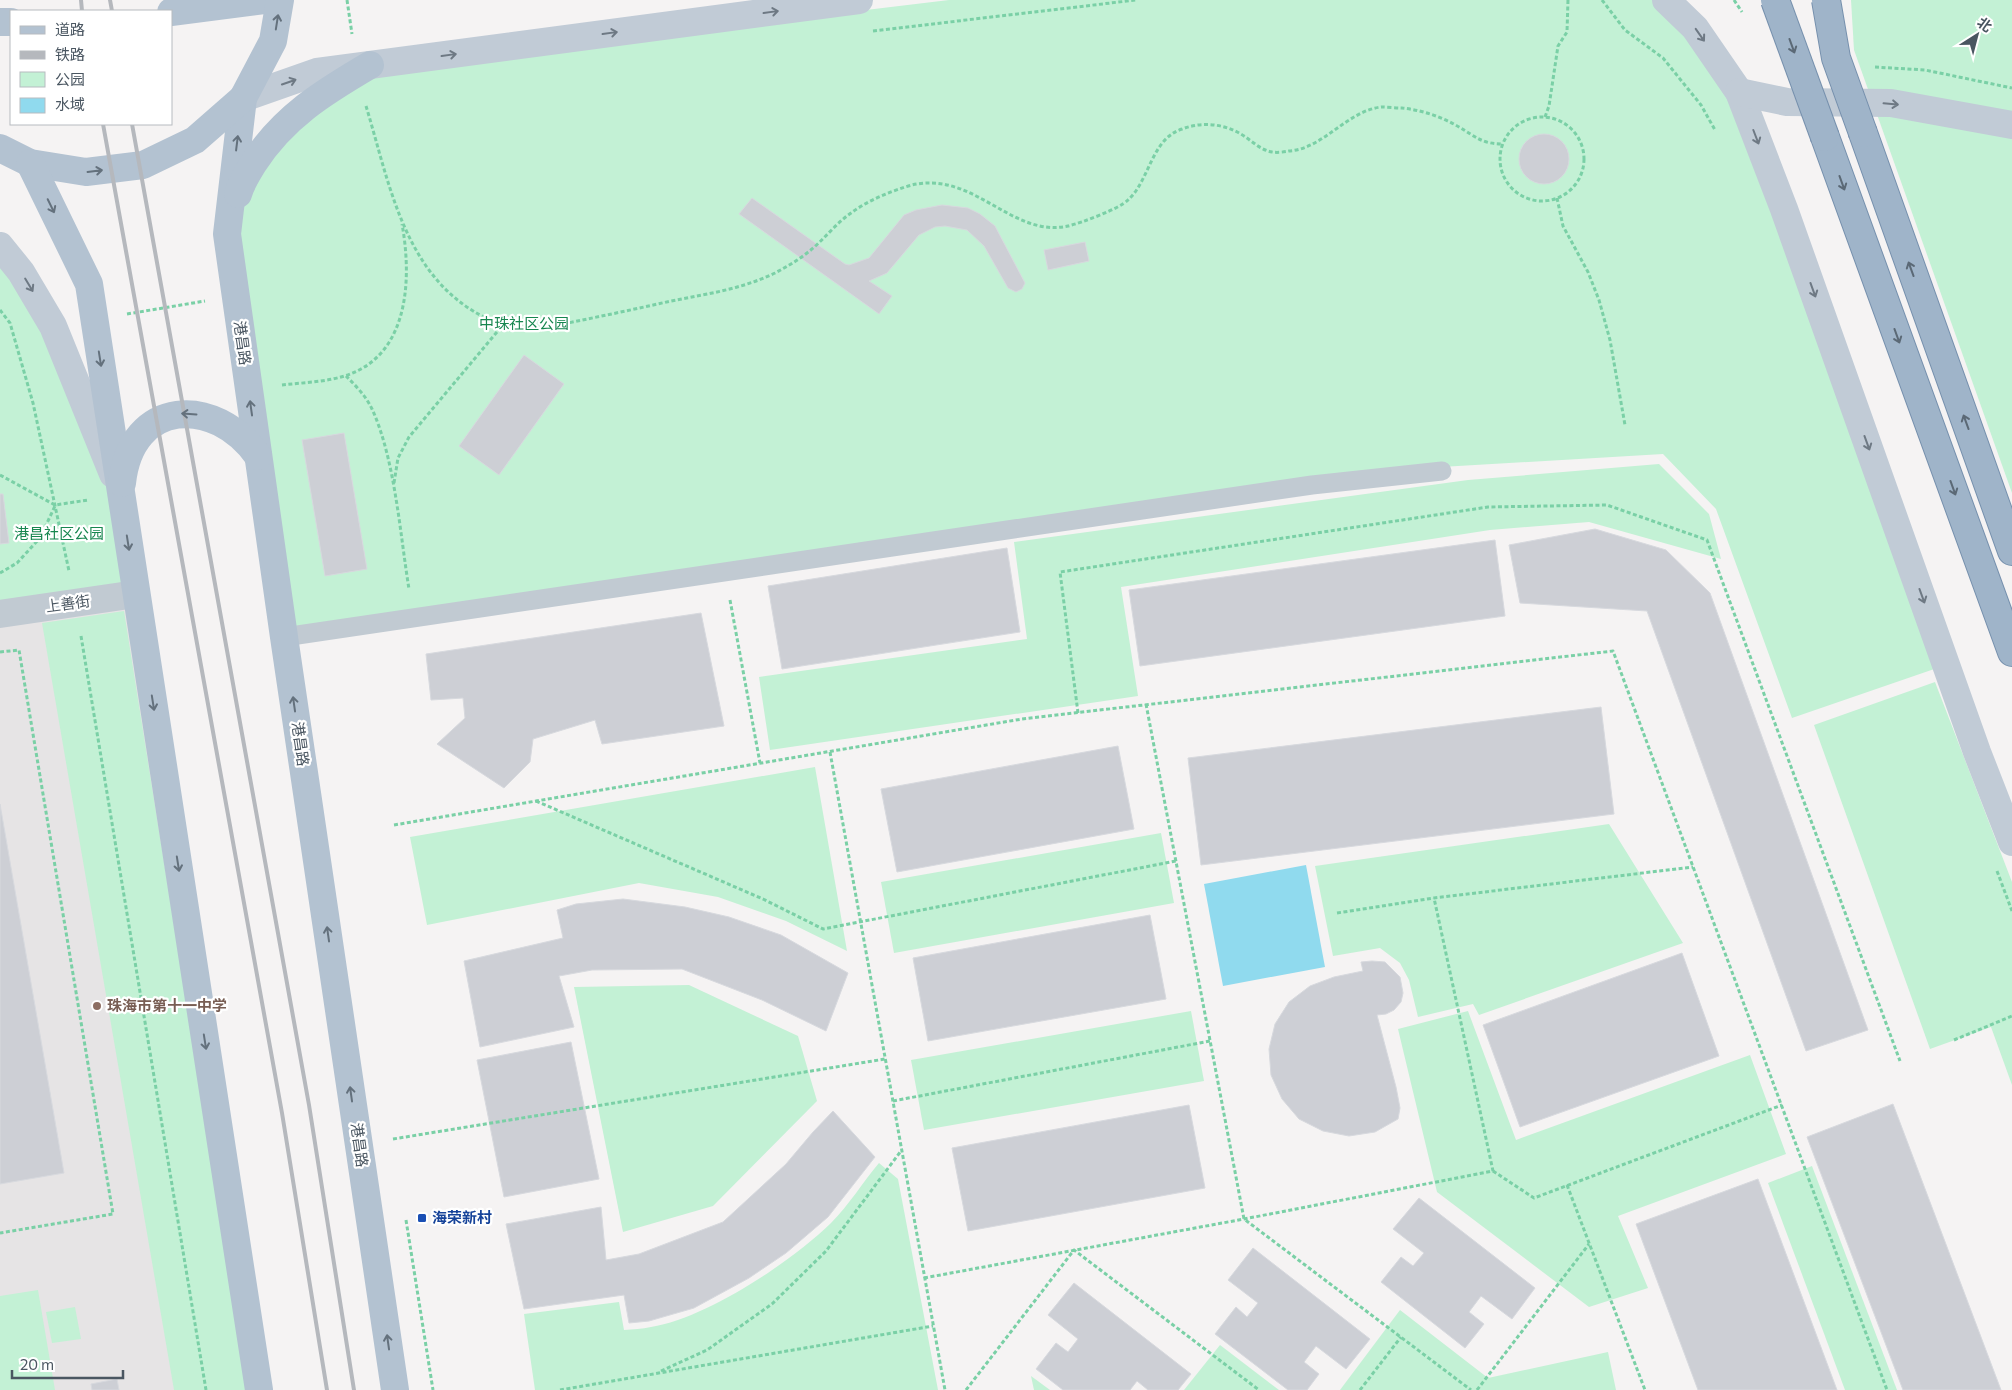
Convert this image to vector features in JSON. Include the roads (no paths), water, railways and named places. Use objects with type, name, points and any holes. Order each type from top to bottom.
[{"type":"highway","points":[[1775,0],[2012,652]]},
{"type":"highway","points":[[1826,0],[1836,58],[2012,550]]},
{"type":"main road","points":[[172,12],[264,0]]},
{"type":"main road","points":[[0,148],[30,163],[86,172],[143,165],[195,140],[243,98],[273,41],[280,0]]},
{"type":"main road","points":[[243,98],[317,72],[364,69],[859,0]]},
{"type":"main road","points":[[1666,0],[1695,28],[1739,92],[1784,209],[1974,743],[2012,842]]},
{"type":"main road","points":[[227,234],[241,183],[263,148],[290,119],[329,88],[364,69]]},
{"type":"main road","points":[[1739,92],[1787,102],[1891,103],[2012,125]]},
{"type":"main road","name":"港昌路","points":[[243,98],[227,234],[284,637],[395,1390]]},
{"type":"main road","points":[[30,163],[89,284],[259,1390]]},
{"type":"main road","points":[[0,246],[21,272],[52,326],[121,495]]},
{"type":"main road","points":[[121,495],[123,472],[139,436],[154,423],[172,414],[188,413],[204,416],[218,422],[239,434],[251,445],[258,456]]},
{"type":"street","name":"上善街","points":[[0,614],[136,594]]},
{"type":"lane","points":[[284,637],[1312,485],[1442,471]]},
{"type":"water","points":[[1306,865],[1325,967],[1223,986],[1204,884]]},
{"type":"railway","points":[[81,0],[82,10]]},
{"type":"railway","points":[[110,0],[112,10]]},
{"type":"railway","points":[[103,125],[282,1113],[327,1390]]},
{"type":"railway","points":[[132,125],[309,1105],[354,1390]]},
{"type":"place","name":"珠海市第十一中学","points":[[97,1006]]},
{"type":"place","name":"海荣新村","points":[[422,1218]]},
{"type":"park label","name":"中珠社区公园","points":[[524,324]]},
{"type":"park label","name":"港昌社区公园","points":[[59,534]]}]
